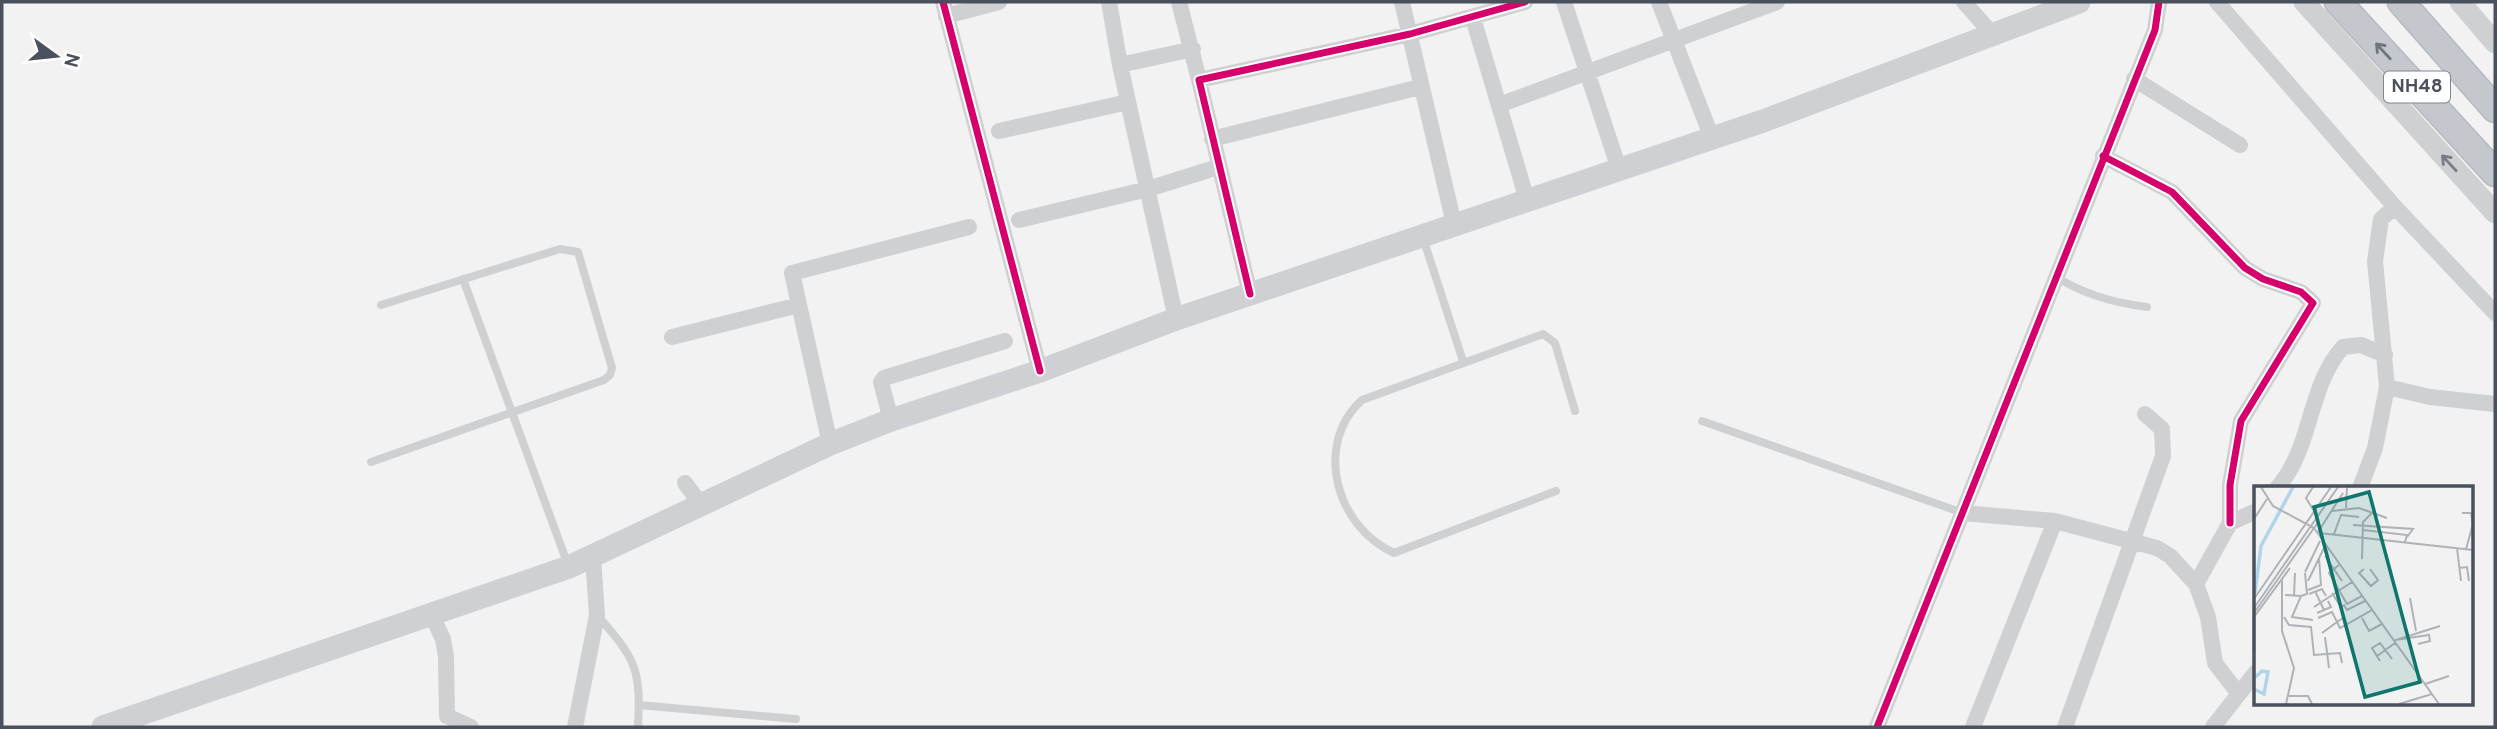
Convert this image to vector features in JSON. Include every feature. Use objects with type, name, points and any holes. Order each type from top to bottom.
[{"type":"highway","name":"NH48","points":[[2338,2],[2495,173]]},
{"type":"highway","name":"NH48","points":[[2401,2],[2495,109]]},
{"type":"main road","points":[[103,727],[569,567],[831,444],[891,421],[1040,371],[1176,319],[1712,138],[2079,2]]},
{"type":"street","points":[[999,2],[944,9],[1040,371]]},
{"type":"street","points":[[1108,2],[1176,319]]},
{"type":"street","points":[[1180,2],[1250,294]]},
{"type":"street","points":[[1402,2],[1454,224]]},
{"type":"street","points":[[1199,80],[1410,34],[1473,18],[1496,6],[1525,2]]},
{"type":"street","points":[[1564,2],[1619,169]]},
{"type":"street","points":[[1659,2],[1712,138]]},
{"type":"street","points":[[1499,105],[1777,2]]},
{"type":"street","points":[[1964,2],[1993,35]]},
{"type":"street","points":[[1877,727],[2054,276],[2155,30],[2159,2]]},
{"type":"street","points":[[2217,2],[2395,207],[2495,313]]},
{"type":"street","points":[[2304,2],[2495,213]]},
{"type":"street","points":[[2460,2],[2495,43]]},
{"type":"street","points":[[1473,18],[1527,201]]},
{"type":"street","points":[[1120,65],[1193,49]]},
{"type":"street","points":[[2134,79],[2240,145]]},
{"type":"street","points":[[1212,139],[1420,87]]},
{"type":"street","points":[[999,131],[1128,102]]},
{"type":"street","points":[[2103,156],[2172,192],[2245,268],[2263,279],[2301,292],[2313,303],[2241,421],[2230,485],[2230,523],[2196,584]]},
{"type":"street","points":[[1019,219],[1148,189],[1218,167]]},
{"type":"street","points":[[2361,486],[2375,448],[2387,387],[2375,261],[2381,219],[2395,207]]},
{"type":"street","points":[[831,444],[792,275],[794,272],[969,227]]},
{"type":"street","points":[[672,337],[799,305]]},
{"type":"street","points":[[891,421],[881,382],[884,377],[1005,341]]},
{"type":"street","points":[[2278,486],[2304,439],[2329,363],[2343,347],[2361,345],[2385,355]]},
{"type":"street","points":[[2387,387],[2430,397],[2495,404]]},
{"type":"street","points":[[2065,727],[2133,542],[2165,444],[2162,429],[2145,414]]},
{"type":"street","points":[[685,483],[702,506]]},
{"type":"street","points":[[2230,523],[2254,512]]},
{"type":"street","points":[[1963,513],[2055,521],[2157,548],[2169,555],[2196,584],[2208,617],[2215,663],[2238,693]]},
{"type":"street","points":[[1973,727],[2055,521]]},
{"type":"street","points":[[575,727],[597,615],[593,557]]},
{"type":"street","points":[[432,616],[443,639],[446,657],[447,716],[471,727]]},
{"type":"street","points":[[2213,727],[2254,674]]},
{"type":"lane","points":[[1422,236],[1463,362]]},
{"type":"lane","points":[[371,462],[513,414],[610,375],[612,359],[578,252],[560,249],[381,305]]},
{"type":"lane","points":[[2054,276],[2113,301],[2147,307]]},
{"type":"lane","points":[[463,279],[569,567]]},
{"type":"lane","points":[[1556,491],[1400,553],[1389,550],[1346,507],[1333,469],[1337,442],[1349,412],[1362,400],[1543,334],[1555,343],[1575,411]]},
{"type":"lane","points":[[1702,421],[1963,513]]},
{"type":"lane","points":[[597,615],[627,648],[637,670],[638,727]]},
{"type":"lane","points":[[639,705],[796,719]]},
{"type":"cycle path","points":[[943,2],[1040,371]]},
{"type":"cycle path","points":[[1250,294],[1199,80],[1410,34],[1525,2]]},
{"type":"cycle path","points":[[1877,727],[2155,30],[2159,2]]},
{"type":"cycle path","points":[[2103,156],[2172,192],[2245,268],[2263,279],[2301,292],[2313,303],[2241,421],[2230,485],[2230,523]]}]
